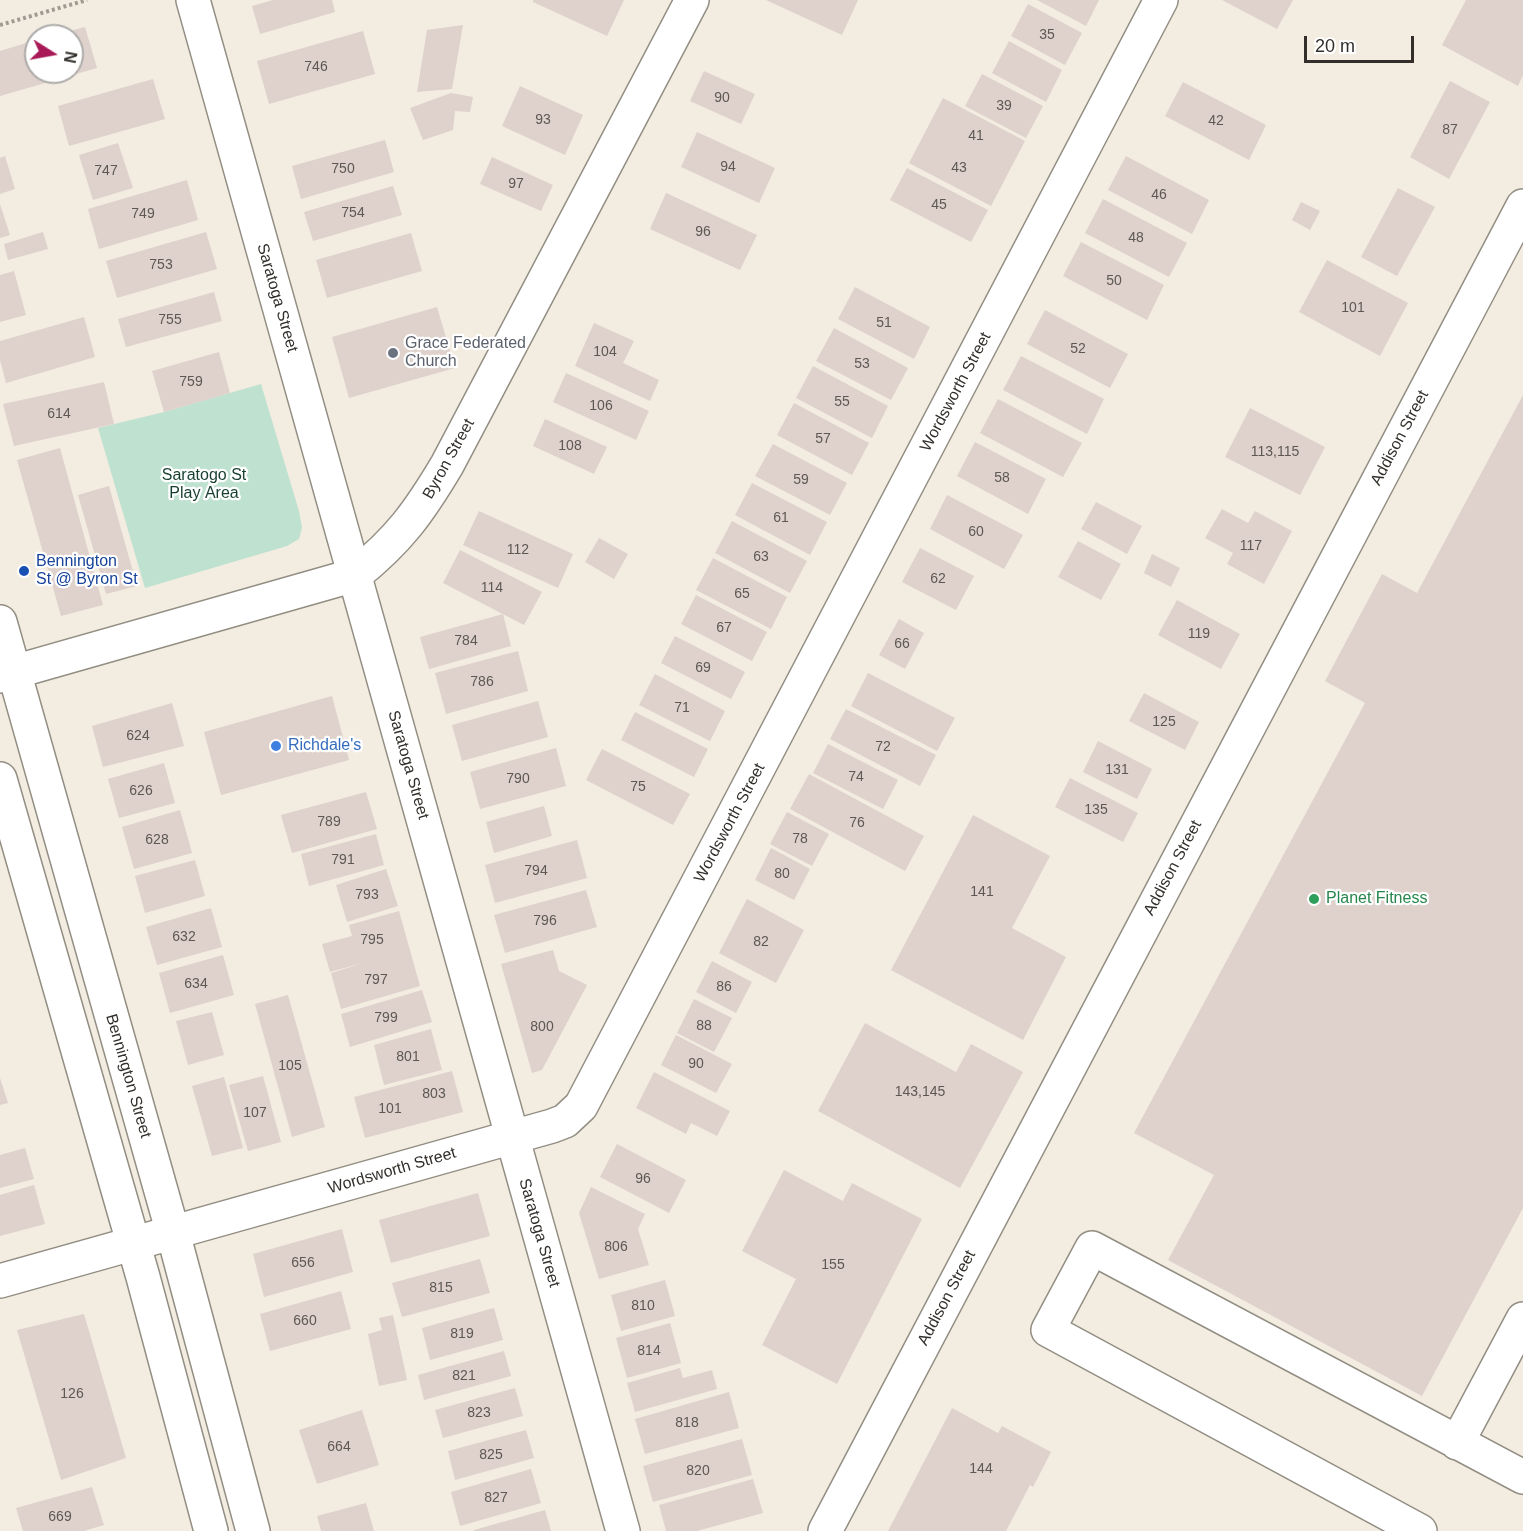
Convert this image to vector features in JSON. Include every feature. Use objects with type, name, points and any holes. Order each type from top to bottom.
[{"type":"street","name":"Saratoga Street","points":[[193,0],[623,1531]]},
{"type":"street","name":"Byron Street","points":[[7,674],[355,575],[383,553],[426,502],[447,465],[692,0]]},
{"type":"street","name":"Wordsworth Street","points":[[0,1281],[513,1138],[565,1121],[584,1100],[1161,0]]},
{"type":"street","name":"Addison Street","points":[[825,1531],[1523,206]]},
{"type":"street","name":"Bennington Street","points":[[0,622],[7,674],[173,1233],[253,1531]]},
{"type":"street","points":[[0,779],[133,1244],[211,1531]]},
{"type":"street","points":[[1420,1531],[1048,1330],[1092,1248],[1523,1477]]},
{"type":"street","points":[[1457,1443],[1523,1319]]},
{"type":"path","points":[[0,25],[87,0]]},
{"type":"green space","name":"Saratogo St Play Area","points":[[261,384],[299,511],[302,528],[299,539],[287,546],[145,588],[98,428]]},
{"type":"building","points":[[273,0],[332,0],[335,12],[260,34],[252,6]]},
{"type":"building","points":[[533,0],[624,0],[607,36]]},
{"type":"building","points":[[766,0],[858,0],[842,35]]},
{"type":"building","points":[[1037,0],[1099,0],[1086,26]]},
{"type":"building","points":[[1222,0],[1293,0],[1277,29]]},
{"type":"building","points":[[1466,0],[1523,0],[1523,75],[1518,86],[1442,45]]},
{"type":"building","points":[[1028,4],[1082,33],[1065,65],[1011,36]]},
{"type":"building","points":[[463,25],[452,89],[417,92],[427,30]]},
{"type":"building","points":[[84,27],[97,68],[84,72]]},
{"type":"building","points":[[363,31],[375,74],[269,104],[257,61]]},
{"type":"building","points":[[1009,41],[1062,70],[1046,102],[992,73]]},
{"type":"building","points":[[24,44],[24,84],[42,84],[0,96],[0,51]]},
{"type":"building","points":[[704,71],[755,94],[741,124],[690,101]]},
{"type":"building","points":[[982,74],[1043,106],[1026,138],[965,106]]},
{"type":"building","points":[[153,79],[165,119],[69,146],[58,106]]},
{"type":"building","points":[[1450,81],[1490,102],[1449,179],[1410,157]]},
{"type":"building","points":[[1183,82],[1266,125],[1249,160],[1165,116]]},
{"type":"building","points":[[520,86],[583,115],[565,155],[502,126]]},
{"type":"building","points":[[451,93],[473,97],[470,112],[455,111],[453,130],[423,140],[410,108]]},
{"type":"building","points":[[943,98],[1025,141],[991,206],[909,163]]},
{"type":"building","points":[[697,132],[775,168],[759,203],[681,167]]},
{"type":"building","points":[[385,140],[394,172],[301,199],[292,166]]},
{"type":"building","points":[[118,143],[133,188],[93,200],[79,155]]},
{"type":"building","points":[[5,156],[15,189],[0,194],[0,158]]},
{"type":"building","points":[[1126,156],[1209,200],[1192,234],[1108,190]]},
{"type":"building","points":[[492,157],[553,185],[541,211],[480,184]]},
{"type":"building","points":[[907,168],[988,210],[971,242],[890,200]]},
{"type":"building","points":[[187,180],[198,220],[99,249],[88,209]]},
{"type":"building","points":[[393,186],[402,215],[313,241],[304,212]]},
{"type":"building","points":[[1398,188],[1435,207],[1397,276],[1361,257]]},
{"type":"building","points":[[666,193],[757,235],[740,270],[650,229]]},
{"type":"building","points":[[1103,199],[1187,243],[1169,277],[1085,233]]},
{"type":"building","points":[[1301,202],[1320,211],[1310,230],[1292,220]]},
{"type":"building","points":[[0,204],[10,235],[0,238]]},
{"type":"building","points":[[43,232],[48,249],[8,260],[4,244]]},
{"type":"building","points":[[206,232],[217,269],[117,298],[106,261]]},
{"type":"building","points":[[411,233],[422,271],[327,298],[316,260]]},
{"type":"building","points":[[1081,242],[1164,285],[1147,320],[1063,276]]},
{"type":"building","points":[[1327,260],[1408,303],[1380,356],[1299,312]]},
{"type":"building","points":[[14,271],[26,315],[0,322],[0,275]]},
{"type":"building","points":[[855,287],[930,327],[914,359],[838,319]]},
{"type":"building","points":[[214,292],[222,321],[126,347],[118,319]]},
{"type":"building","name":"Grace Federated Church","points":[[437,307],[455,368],[349,398],[332,337]]},
{"type":"building","points":[[1045,310],[1128,354],[1110,388],[1027,344]]},
{"type":"building","points":[[84,317],[95,357],[6,383],[0,360],[0,341]]},
{"type":"building","points":[[594,323],[634,341],[623,363],[659,380],[650,401],[575,366]]},
{"type":"building","points":[[834,328],[908,368],[891,400],[816,361]]},
{"type":"building","points":[[219,352],[230,393],[164,412],[152,371]]},
{"type":"building","points":[[1021,356],[1104,399],[1087,434],[1003,390]]},
{"type":"building","points":[[813,366],[888,406],[872,438],[796,398]]},
{"type":"building","points":[[566,373],[649,411],[636,440],[553,402]]},
{"type":"building","points":[[104,382],[114,424],[14,446],[3,404]]},
{"type":"building","points":[[1523,395],[1523,1208],[1422,1396],[1168,1260],[1214,1175],[1134,1133],[1365,703],[1325,681],[1382,574],[1417,593]]},
{"type":"building","points":[[998,399],[1082,443],[1063,477],[980,433]]},
{"type":"building","points":[[794,403],[869,443],[852,475],[777,435]]},
{"type":"building","points":[[1250,408],[1325,447],[1300,495],[1225,457]]},
{"type":"building","points":[[545,419],[607,447],[594,474],[533,446]]},
{"type":"building","points":[[975,442],[1046,479],[1028,514],[957,476]]},
{"type":"building","points":[[773,444],[847,483],[830,515],[755,476]]},
{"type":"building","points":[[60,448],[103,605],[61,616],[17,460]]},
{"type":"building","points":[[752,483],[827,522],[810,555],[735,515]]},
{"type":"building","points":[[109,486],[137,586],[106,594],[78,495]]},
{"type":"building","points":[[947,495],[1023,535],[1004,569],[930,529]]},
{"type":"building","points":[[1096,502],[1142,526],[1127,554],[1081,529]]},
{"type":"building","points":[[1222,509],[1248,523],[1255,511],[1292,531],[1264,584],[1227,564],[1233,553],[1205,538]]},
{"type":"building","points":[[479,511],[573,554],[558,588],[463,545]]},
{"type":"building","points":[[732,521],[807,561],[790,593],[715,553]]},
{"type":"building","points":[[599,538],[628,554],[614,579],[585,562]]},
{"type":"building","points":[[1078,541],[1121,564],[1101,600],[1058,577]]},
{"type":"building","points":[[920,548],[974,576],[956,610],[902,582]]},
{"type":"building","points":[[460,550],[542,592],[524,625],[443,583]]},
{"type":"building","points":[[1152,554],[1180,568],[1171,587],[1144,573]]},
{"type":"building","points":[[713,558],[787,597],[771,629],[696,590]]},
{"type":"building","points":[[696,595],[767,632],[752,661],[681,624]]},
{"type":"building","points":[[1177,600],[1240,634],[1221,669],[1158,635]]},
{"type":"building","points":[[503,614],[511,646],[429,669],[420,637]]},
{"type":"building","points":[[899,619],[924,633],[905,669],[879,655]]},
{"type":"building","points":[[675,636],[745,672],[731,699],[661,663]]},
{"type":"building","points":[[518,651],[528,691],[446,714],[435,673]]},
{"type":"building","points":[[868,673],[955,718],[937,751],[851,706]]},
{"type":"building","points":[[655,674],[725,711],[710,741],[639,705]]},
{"type":"building","points":[[1144,693],[1199,722],[1185,750],[1129,721]]},
{"type":"building","name":"Richdale's","points":[[332,696],[349,760],[221,795],[204,732]]},
{"type":"building","points":[[538,701],[548,737],[462,761],[452,725]]},
{"type":"building","points":[[172,703],[184,746],[103,767],[92,726]]},
{"type":"building","points":[[846,709],[936,755],[920,786],[830,739]]},
{"type":"building","points":[[635,712],[708,749],[694,777],[621,740]]},
{"type":"building","points":[[1098,741],[1152,769],[1137,799],[1083,772]]},
{"type":"building","points":[[828,744],[898,780],[883,809],[813,773]]},
{"type":"building","points":[[556,748],[566,786],[480,809],[470,772]]},
{"type":"building","points":[[602,749],[690,794],[673,825],[586,780]]},
{"type":"building","points":[[164,763],[175,803],[119,818],[108,779]]},
{"type":"building","points":[[809,774],[924,836],[905,871],[790,809]]},
{"type":"building","points":[[1070,778],[1138,813],[1123,842],[1055,807]]},
{"type":"building","points":[[366,792],[377,829],[292,853],[281,815]]},
{"type":"building","points":[[544,806],[552,836],[494,853],[486,822]]},
{"type":"building","points":[[180,810],[192,853],[134,869],[122,827]]},
{"type":"building","points":[[787,812],[829,834],[812,866],[770,844]]},
{"type":"building","points":[[973,815],[1050,856],[1012,928],[1066,957],[1023,1040],[891,970]]},
{"type":"building","points":[[376,834],[384,865],[309,886],[301,854]]},
{"type":"building","points":[[577,840],[587,878],[495,903],[485,865]]},
{"type":"building","points":[[771,848],[810,869],[794,900],[755,880]]},
{"type":"building","points":[[195,860],[205,896],[145,913],[135,876]]},
{"type":"building","points":[[386,869],[398,906],[347,922],[336,885]]},
{"type":"building","points":[[586,890],[597,927],[505,953],[494,915]]},
{"type":"building","points":[[747,899],[804,930],[776,983],[719,953]]},
{"type":"building","points":[[211,908],[222,947],[157,965],[146,927]]},
{"type":"building","points":[[399,911],[420,986],[341,1009],[331,973],[363,963],[330,972],[322,944],[352,936],[349,925]]},
{"type":"building","points":[[553,950],[559,971],[587,985],[542,1070],[532,1073],[501,964]]},
{"type":"building","points":[[223,955],[234,995],[170,1013],[159,973]]},
{"type":"building","points":[[712,961],[752,982],[736,1013],[696,992]]},
{"type":"building","points":[[422,990],[432,1022],[350,1047],[341,1014]]},
{"type":"building","points":[[288,995],[325,1127],[292,1137],[255,1004]]},
{"type":"building","points":[[694,999],[732,1018],[714,1052],[677,1033]]},
{"type":"building","points":[[212,1012],[224,1055],[188,1065],[176,1021]]},
{"type":"building","points":[[865,1023],[956,1072],[971,1044],[1023,1072],[960,1188],[818,1111]]},
{"type":"building","points":[[431,1029],[442,1070],[384,1085],[374,1045]]},
{"type":"building","points":[[676,1035],[732,1064],[716,1093],[661,1065]]},
{"type":"building","points":[[452,1071],[463,1112],[365,1138],[354,1097]]},
{"type":"building","points":[[654,1072],[730,1111],[717,1136],[691,1123],[686,1134],[636,1108]]},
{"type":"building","points":[[263,1076],[281,1142],[248,1151],[229,1085]]},
{"type":"building","points":[[224,1077],[243,1148],[212,1156],[192,1086]]},
{"type":"building","points":[[0,1078],[8,1103],[0,1105]]},
{"type":"building","points":[[617,1144],[686,1180],[669,1213],[600,1177]]},
{"type":"building","points":[[25,1148],[34,1179],[0,1188],[0,1155]]},
{"type":"building","points":[[784,1170],[843,1201],[852,1183],[922,1219],[837,1384],[762,1345],[796,1279],[742,1251]]},
{"type":"building","points":[[34,1185],[45,1224],[0,1236],[0,1195]]},
{"type":"building","points":[[591,1187],[645,1214],[638,1229],[649,1265],[599,1279],[579,1213]]},
{"type":"building","points":[[478,1193],[490,1236],[391,1263],[379,1220]]},
{"type":"building","points":[[342,1229],[353,1272],[264,1297],[253,1254]]},
{"type":"building","points":[[480,1259],[490,1293],[402,1317],[392,1283]]},
{"type":"building","points":[[665,1280],[675,1316],[621,1331],[611,1295]]},
{"type":"building","points":[[341,1291],[351,1329],[270,1351],[260,1314]]},
{"type":"building","points":[[494,1308],[503,1340],[430,1360],[422,1328]]},
{"type":"building","points":[[84,1314],[126,1458],[61,1480],[17,1330]]},
{"type":"building","points":[[393,1315],[407,1380],[379,1386],[368,1334],[382,1330],[379,1318]]},
{"type":"building","points":[[670,1323],[681,1363],[627,1378],[616,1338]]},
{"type":"building","points":[[504,1351],[511,1376],[424,1400],[418,1375]]},
{"type":"building","points":[[680,1368],[683,1378],[712,1370],[717,1389],[635,1412],[627,1383]]},
{"type":"building","points":[[515,1388],[523,1416],[443,1438],[435,1410]]},
{"type":"building","points":[[729,1392],[739,1428],[645,1454],[635,1419]]},
{"type":"building","points":[[952,1408],[998,1433],[1002,1426],[1051,1452],[1033,1487],[1030,1485],[1006,1531],[888,1531]]},
{"type":"building","points":[[362,1410],[379,1465],[317,1484],[299,1430]]},
{"type":"building","points":[[526,1430],[534,1458],[455,1480],[448,1451]]},
{"type":"building","points":[[742,1439],[752,1475],[653,1502],[643,1466]]},
{"type":"building","points":[[531,1469],[541,1503],[460,1526],[451,1492]]},
{"type":"building","points":[[753,1479],[763,1513],[697,1531],[666,1531],[659,1505]]},
{"type":"building","points":[[92,1487],[104,1525],[84,1531],[23,1531],[16,1508]]},
{"type":"building","points":[[366,1503],[374,1531],[321,1531],[317,1516]]},
{"type":"building","points":[[545,1510],[551,1531],[474,1531],[474,1530]]},
{"type":"place","name":"Grace Federated Church","points":[[393,353]]},
{"type":"place","name":"Bennington St @ Byron St","points":[[24,571]]},
{"type":"place","name":"Richdale's","points":[[276,746]]},
{"type":"place","name":"Planet Fitness","points":[[1314,899]]}]
